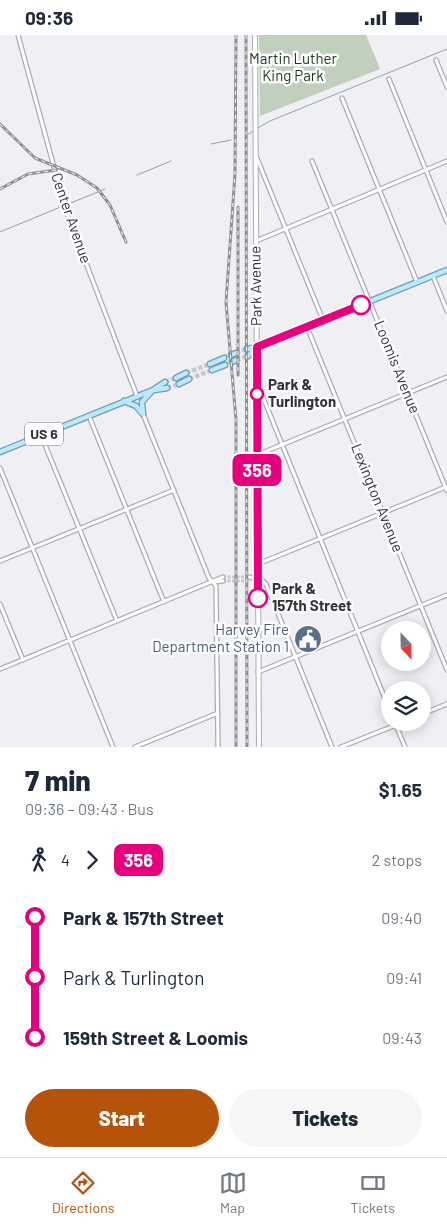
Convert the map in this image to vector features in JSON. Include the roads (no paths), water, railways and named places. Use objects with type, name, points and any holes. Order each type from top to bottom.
[{"type":"main road","points":[[247,349],[257,347],[447,270]]},
{"type":"main road","points":[[248,356],[257,347]]},
{"type":"main road","points":[[210,364],[224,358]]},
{"type":"main road","points":[[212,370],[224,365]]},
{"type":"main road","points":[[176,377],[186,373]]},
{"type":"main road","points":[[179,384],[189,379]]},
{"type":"main road","name":"US 6","points":[[0,452],[152,390],[165,382]]},
{"type":"main road","name":"US 6","points":[[152,390],[167,388]]},
{"type":"main road","points":[[143,414],[142,402],[152,390]]},
{"type":"main road","points":[[124,401],[136,406],[143,414]]},
{"type":"street","name":"Center Avenue","points":[[18,35],[66,211],[137,396]]},
{"type":"street","name":"Park Avenue","points":[[255,35],[259,747]]},
{"type":"street","points":[[436,60],[447,87]]},
{"type":"street","points":[[389,79],[447,222]]},
{"type":"street","points":[[342,98],[417,282]]},
{"type":"street","points":[[256,155],[323,320]]},
{"type":"street","name":"Loomis Avenue","points":[[312,161],[447,488]]},
{"type":"street","points":[[255,241],[447,161]]},
{"type":"street","points":[[433,275],[447,311]]},
{"type":"street","name":"Lexington Avenue","points":[[307,327],[447,670]]},
{"type":"street","points":[[257,455],[447,377]]},
{"type":"street","points":[[257,383],[381,688]]},
{"type":"street","points":[[143,414],[216,586],[218,747]]},
{"type":"street","points":[[89,416],[164,602]]},
{"type":"street","points":[[41,435],[117,621]]},
{"type":"street","points":[[0,468],[114,747]]},
{"type":"street","points":[[258,564],[447,488]]},
{"type":"street","points":[[0,561],[174,490]]},
{"type":"street","points":[[0,669],[223,579]]},
{"type":"street","points":[[249,579],[258,579],[266,585],[332,747]]},
{"type":"street","points":[[258,672],[447,595]]},
{"type":"street","points":[[0,604],[23,660]]},
{"type":"street","points":[[431,710],[447,704]]},
{"type":"street","points":[[135,747],[218,713]]},
{"type":"street","points":[[341,747],[381,730]]},
{"type":"street","points":[[398,731],[405,747]]},
{"type":"waterway","points":[[256,129],[270,121],[447,49]]},
{"type":"waterway","points":[[247,135],[253,131]]},
{"type":"waterway","points":[[211,144],[231,140]]},
{"type":"waterway","points":[[137,175],[171,161]]},
{"type":"waterway","points":[[66,205],[105,189]]},
{"type":"waterway","points":[[0,232],[63,206]]},
{"type":"tunnel","points":[[236,353],[247,349]]},
{"type":"tunnel","points":[[236,360],[248,356]]},
{"type":"tunnel","points":[[186,373],[210,364]]},
{"type":"tunnel","points":[[189,379],[212,370]]},
{"type":"tunnel","points":[[165,382],[176,378]]},
{"type":"tunnel","points":[[167,388],[179,384]]},
{"type":"tunnel","points":[[223,577],[249,577]]},
{"type":"tunnel","points":[[223,581],[249,581]]},
{"type":"railway","points":[[236,35],[235,174],[226,302],[236,420],[236,747]]},
{"type":"railway","points":[[246,35],[247,747]]},
{"type":"railway","points":[[0,124],[35,158],[77,175],[97,188],[110,205],[126,242]]},
{"type":"railway","points":[[0,189],[28,174],[56,170]]},
{"type":"railway","points":[[238,207],[238,375]]},
{"type":"place","name":"Park & Turlington","points":[[257,394]]},
{"type":"place","name":"Park & 157th Street","points":[[258,598]]},
{"type":"place","name":"Harvey Fire Department Station 1","points":[[308,639]]},
{"type":"park label","name":"Martin Luther King Park","points":[[293,68]]}]
